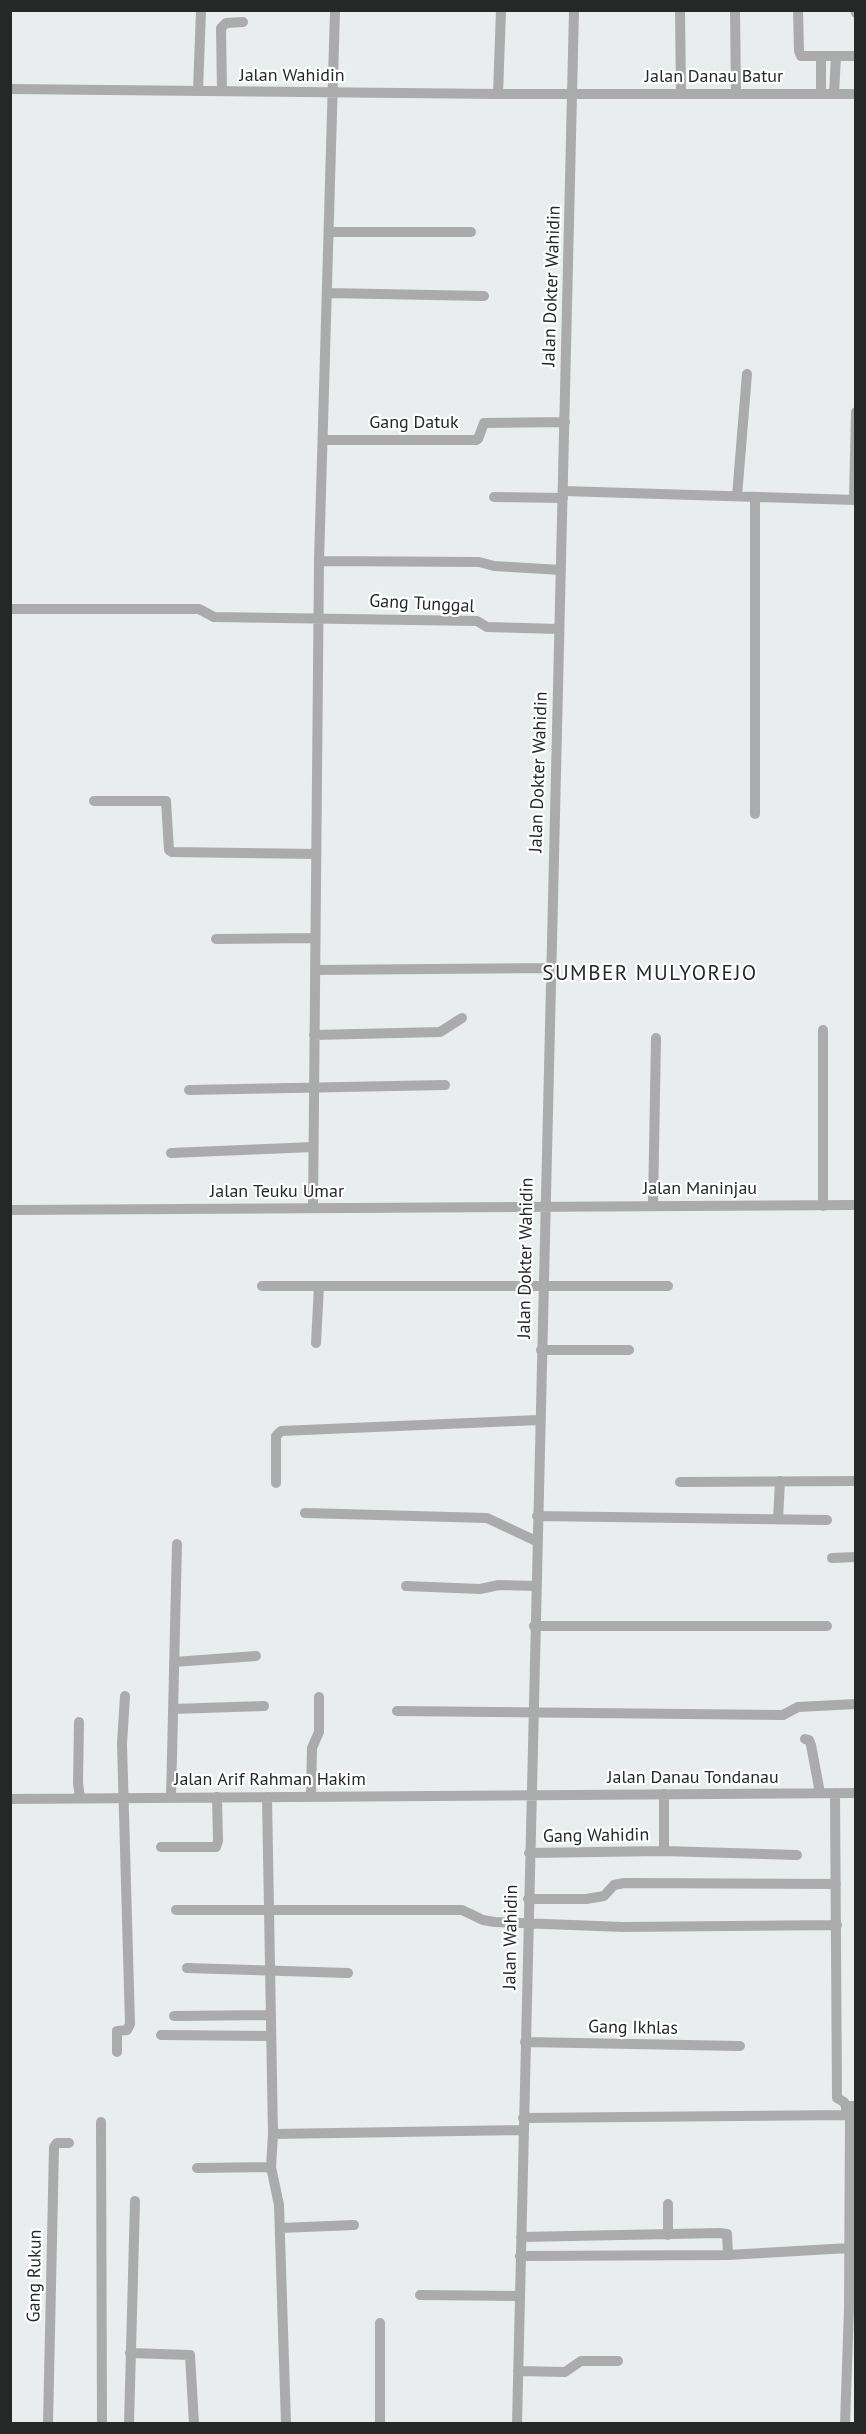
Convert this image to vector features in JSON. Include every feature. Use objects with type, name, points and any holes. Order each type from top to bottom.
[{"type":"street","points":[[198,91],[201,10]]},
{"type":"street","points":[[313,1208],[319,561],[335,10]]},
{"type":"street","points":[[498,94],[501,10]]},
{"type":"street","name":"Jalan Dokter Wahidin","points":[[538,1451],[574,10]]},
{"type":"street","points":[[680,10],[681,94]]},
{"type":"street","points":[[735,10],[736,94]]},
{"type":"street","points":[[798,10],[799,54],[801,56],[855,56]]},
{"type":"street","points":[[222,92],[221,28],[226,23],[243,22]]},
{"type":"street","points":[[821,56],[821,94]]},
{"type":"street","points":[[834,94],[836,56]]},
{"type":"street","name":"Jalan Wahidin","points":[[10,88],[573,94]]},
{"type":"street","name":"Jalan Danau Batur","points":[[573,94],[855,94]]},
{"type":"street","points":[[329,231],[471,232]]},
{"type":"street","points":[[327,292],[484,296]]},
{"type":"street","points":[[737,496],[747,374]]},
{"type":"street","points":[[494,497],[737,496],[855,500],[855,412]]},
{"type":"street","name":"Gang Datuk","points":[[323,440],[476,440],[484,423],[565,422]]},
{"type":"street","points":[[754,814],[755,497]]},
{"type":"street","points":[[319,561],[479,562],[494,566],[561,570]]},
{"type":"street","name":"Gang Tunggal","points":[[10,609],[199,609],[214,617],[477,621],[487,627],[559,629]]},
{"type":"street","points":[[94,801],[166,801],[172,852],[316,854]]},
{"type":"street","points":[[216,939],[315,938]]},
{"type":"street","points":[[315,970],[550,969]]},
{"type":"street","points":[[314,1035],[440,1032],[462,1018]]},
{"type":"street","points":[[823,1030],[823,1206]]},
{"type":"street","points":[[653,1206],[656,1038]]},
{"type":"street","points":[[189,1090],[445,1085]]},
{"type":"street","points":[[171,1153],[313,1147]]},
{"type":"street","name":"Jalan Maninjau","points":[[544,1206],[855,1205]]},
{"type":"street","name":"Jalan Teuku Umar","points":[[10,1210],[544,1206]]},
{"type":"street","points":[[262,1286],[668,1286]]},
{"type":"street","points":[[316,1343],[319,1286]]},
{"type":"street","points":[[541,1350],[629,1350]]},
{"type":"street","points":[[276,1483],[276,1436],[281,1431],[539,1420]]},
{"type":"street","name":"Jalan Wahidin","points":[[516,2424],[538,1451]]},
{"type":"street","points":[[778,1519],[780,1481]]},
{"type":"street","points":[[680,1482],[855,1481]]},
{"type":"street","points":[[305,1513],[487,1518],[536,1541]]},
{"type":"street","points":[[537,1516],[827,1520]]},
{"type":"street","points":[[171,1797],[177,1544]]},
{"type":"street","points":[[832,1558],[855,1557]]},
{"type":"street","points":[[406,1586],[480,1588],[500,1585],[536,1586]]},
{"type":"street","points":[[534,1626],[827,1626]]},
{"type":"street","points":[[174,1662],[256,1656]]},
{"type":"street","points":[[117,2052],[117,2031],[127,2030],[130,2024],[122,1744],[125,1696]]},
{"type":"street","points":[[310,1797],[312,1748],[319,1732],[319,1697]]},
{"type":"street","points":[[396,1712],[783,1715],[798,1707],[855,1704]]},
{"type":"street","points":[[173,1709],[264,1706]]},
{"type":"street","points":[[79,1722],[78,1783],[80,1798]]},
{"type":"street","points":[[805,1739],[809,1740],[811,1745],[820,1793]]},
{"type":"street","points":[[835,1793],[837,2098],[850,2106]]},
{"type":"street","name":"Jalan Danau Tondanau","points":[[531,1795],[855,1793]]},
{"type":"street","name":"Gang Wahidin","points":[[664,1794],[664,1851]]},
{"type":"street","name":"Jalan Arif Rahman Hakim","points":[[10,1799],[531,1795]]},
{"type":"street","points":[[161,1847],[216,1847],[218,1841],[217,1797]]},
{"type":"street","points":[[267,1797],[273,2134],[271,2167],[279,2205],[286,2424]]},
{"type":"street","name":"Gang Wahidin","points":[[529,1853],[664,1851],[797,1854]]},
{"type":"street","points":[[528,1899],[586,1899],[604,1896],[614,1885],[624,1883],[836,1884]]},
{"type":"street","points":[[176,1910],[269,1908],[462,1910],[483,1920],[623,1927],[837,1925]]},
{"type":"street","points":[[187,1968],[348,1973]]},
{"type":"street","points":[[174,2016],[270,2015]]},
{"type":"street","points":[[161,2035],[271,2036]]},
{"type":"street","name":"Gang Ikhlas","points":[[525,2042],[740,2046]]},
{"type":"street","points":[[523,2118],[846,2115],[850,2106]]},
{"type":"street","points":[[844,2424],[850,2106]]},
{"type":"street","points":[[101,2122],[102,2424]]},
{"type":"street","points":[[273,2134],[523,2130]]},
{"type":"street","name":"Gang Rukun","points":[[48,2424],[54,2147],[57,2144],[69,2143]]},
{"type":"street","points":[[197,2169],[271,2167]]},
{"type":"street","points":[[129,2424],[135,2201]]},
{"type":"street","points":[[668,2204],[668,2235]]},
{"type":"street","points":[[280,2228],[354,2225]]},
{"type":"street","points":[[521,2237],[726,2233],[728,2254]]},
{"type":"street","points":[[641,2236],[642,2256]]},
{"type":"street","points":[[520,2256],[728,2254],[849,2248]]},
{"type":"street","points":[[420,2295],[519,2295]]},
{"type":"street","points":[[380,2323],[380,2424]]},
{"type":"street","points":[[130,2353],[190,2355],[194,2424]]},
{"type":"street","points":[[518,2371],[565,2372],[581,2361],[618,2361]]},
{"type":"district","name":"SUMBER MULYOREJO","points":[[650,974]]}]
